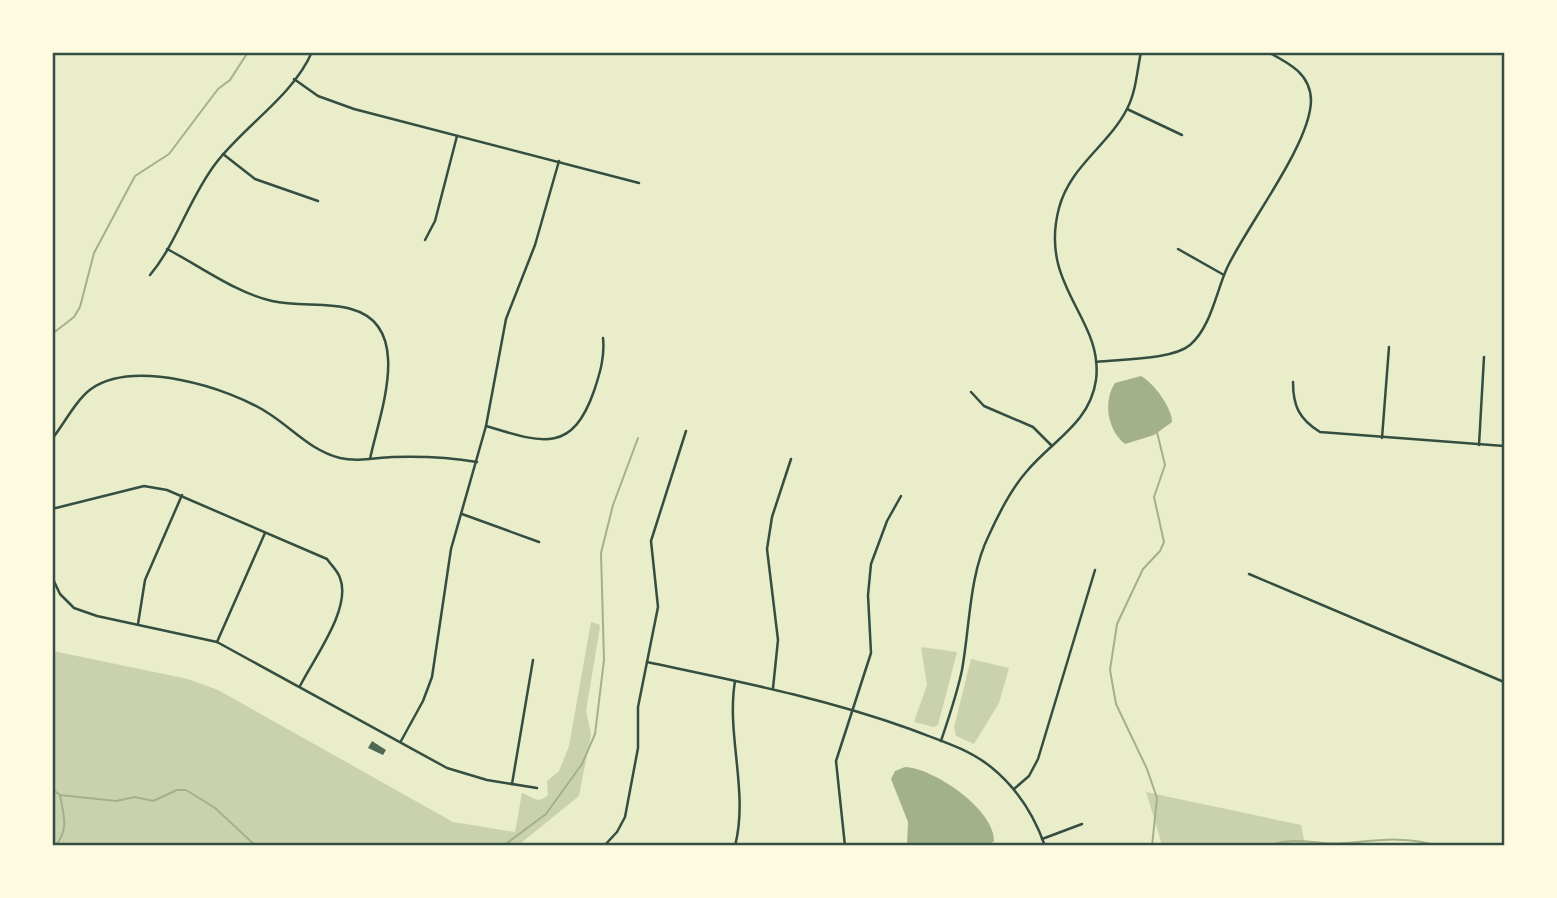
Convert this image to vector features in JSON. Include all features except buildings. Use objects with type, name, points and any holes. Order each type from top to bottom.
[{"type":"street","points":[[150,275],[197,190],[223,154],[294,79],[312,52]]},
{"type":"street","points":[[940,741],[960,681],[978,568],[988,536],[1021,478],[1074,426],[1088,407],[1095,384],[1096,362],[1090,336],[1059,274],[1054,244],[1056,220],[1071,178],[1128,109],[1141,52]]},
{"type":"street","points":[[1096,362],[1167,354],[1189,346],[1204,327],[1224,275],[1279,179],[1310,111],[1310,93],[1301,74],[1288,62],[1268,52]]},
{"type":"street","points":[[294,79],[328,101],[639,183]]},
{"type":"street","points":[[1128,109],[1182,135]]},
{"type":"street","points":[[425,240],[435,221],[457,136]]},
{"type":"street","points":[[223,154],[255,179],[318,201]]},
{"type":"street","points":[[401,741],[423,701],[432,677],[451,549],[486,426],[506,319],[535,245],[559,162]]},
{"type":"street","points":[[167,248],[269,300],[305,307],[351,309],[368,317],[382,331],[390,359],[369,460]]},
{"type":"street","points":[[1178,249],[1224,275]]},
{"type":"street","points":[[486,426],[545,440],[573,430],[584,418],[595,387],[605,353],[603,338]]},
{"type":"street","points":[[1382,438],[1389,346]]},
{"type":"street","points":[[1479,445],[1484,357]]},
{"type":"street","points":[[52,439],[89,390],[112,379],[135,376],[182,381],[231,394],[271,414],[321,452],[338,458],[369,460],[440,456],[477,462]]},
{"type":"street","points":[[1293,382],[1295,407],[1309,425],[1330,435],[1504,446]]},
{"type":"street","points":[[971,392],[984,406],[1032,427],[1052,446]]},
{"type":"street","points":[[604,845],[617,832],[625,817],[636,763],[638,707],[659,598],[651,565],[652,536],[686,431]]},
{"type":"street","points":[[773,688],[778,640],[767,549],[772,517],[791,459]]},
{"type":"street","points":[[52,509],[144,486],[183,494],[327,559],[340,576],[344,593],[341,608],[300,685]]},
{"type":"street","points":[[138,624],[145,580],[183,494]]},
{"type":"street","points":[[845,845],[835,772],[838,750],[872,653],[868,595],[871,564],[887,521],[901,496]]},
{"type":"street","points":[[462,514],[539,542]]},
{"type":"street","points":[[218,642],[266,531]]},
{"type":"street","points":[[1014,789],[1029,776],[1038,759],[1095,570]]},
{"type":"street","points":[[1249,574],[1504,681]]},
{"type":"street","points":[[52,577],[60,594],[74,608],[218,642],[447,768],[537,788]]},
{"type":"street","points":[[512,784],[533,660]]},
{"type":"street","points":[[647,662],[773,688],[853,709],[975,756],[1014,789],[1045,845]]},
{"type":"street","points":[[735,681],[732,710],[738,788],[735,845]]},
{"type":"street","points":[[1042,839],[1082,824]]},
{"type":"shaded area","points":[[1141,376],[1161,396],[1172,422],[1154,435],[1125,444],[1111,423],[1109,398],[1115,383]]},
{"type":"shaded area","points":[[591,622],[600,625],[586,711],[591,734],[579,796],[521,843],[522,845],[53,845],[53,651],[188,679],[218,690],[453,822],[515,832],[522,793],[538,800],[548,795],[547,781],[559,771],[569,746]]},
{"type":"shaded area","points":[[921,647],[957,652],[938,725],[934,727],[914,722],[927,685]]},
{"type":"shaded area","points":[[971,659],[1009,668],[999,703],[974,744],[956,736],[954,727]]},
{"type":"shaded area","points":[[905,767],[931,775],[961,793],[985,816],[992,829],[994,841],[989,845],[907,845],[908,822],[891,779],[895,771]]},
{"type":"shaded area","points":[[1146,792],[1301,825],[1305,845],[1162,845]]},
{"type":"waterway","points":[[52,334],[74,317],[80,307],[94,253],[135,176],[169,154],[218,89],[230,80],[248,52]]},
{"type":"waterway","points":[[1152,846],[1157,798],[1147,769],[1116,704],[1110,670],[1117,624],[1143,569],[1160,551],[1164,542],[1154,497],[1165,465],[1157,432]]},
{"type":"waterway","points":[[503,846],[546,814],[582,764],[595,734],[604,660],[601,553],[613,505],[638,438]]},
{"type":"waterway","points":[[52,789],[60,795],[116,801],[135,797],[153,801],[177,790],[186,790],[215,808],[256,846]]},
{"type":"waterway","points":[[55,846],[64,827],[60,795]]},
{"type":"waterway","points":[[1269,846],[1289,841],[1336,844],[1393,840],[1439,846]]}]
